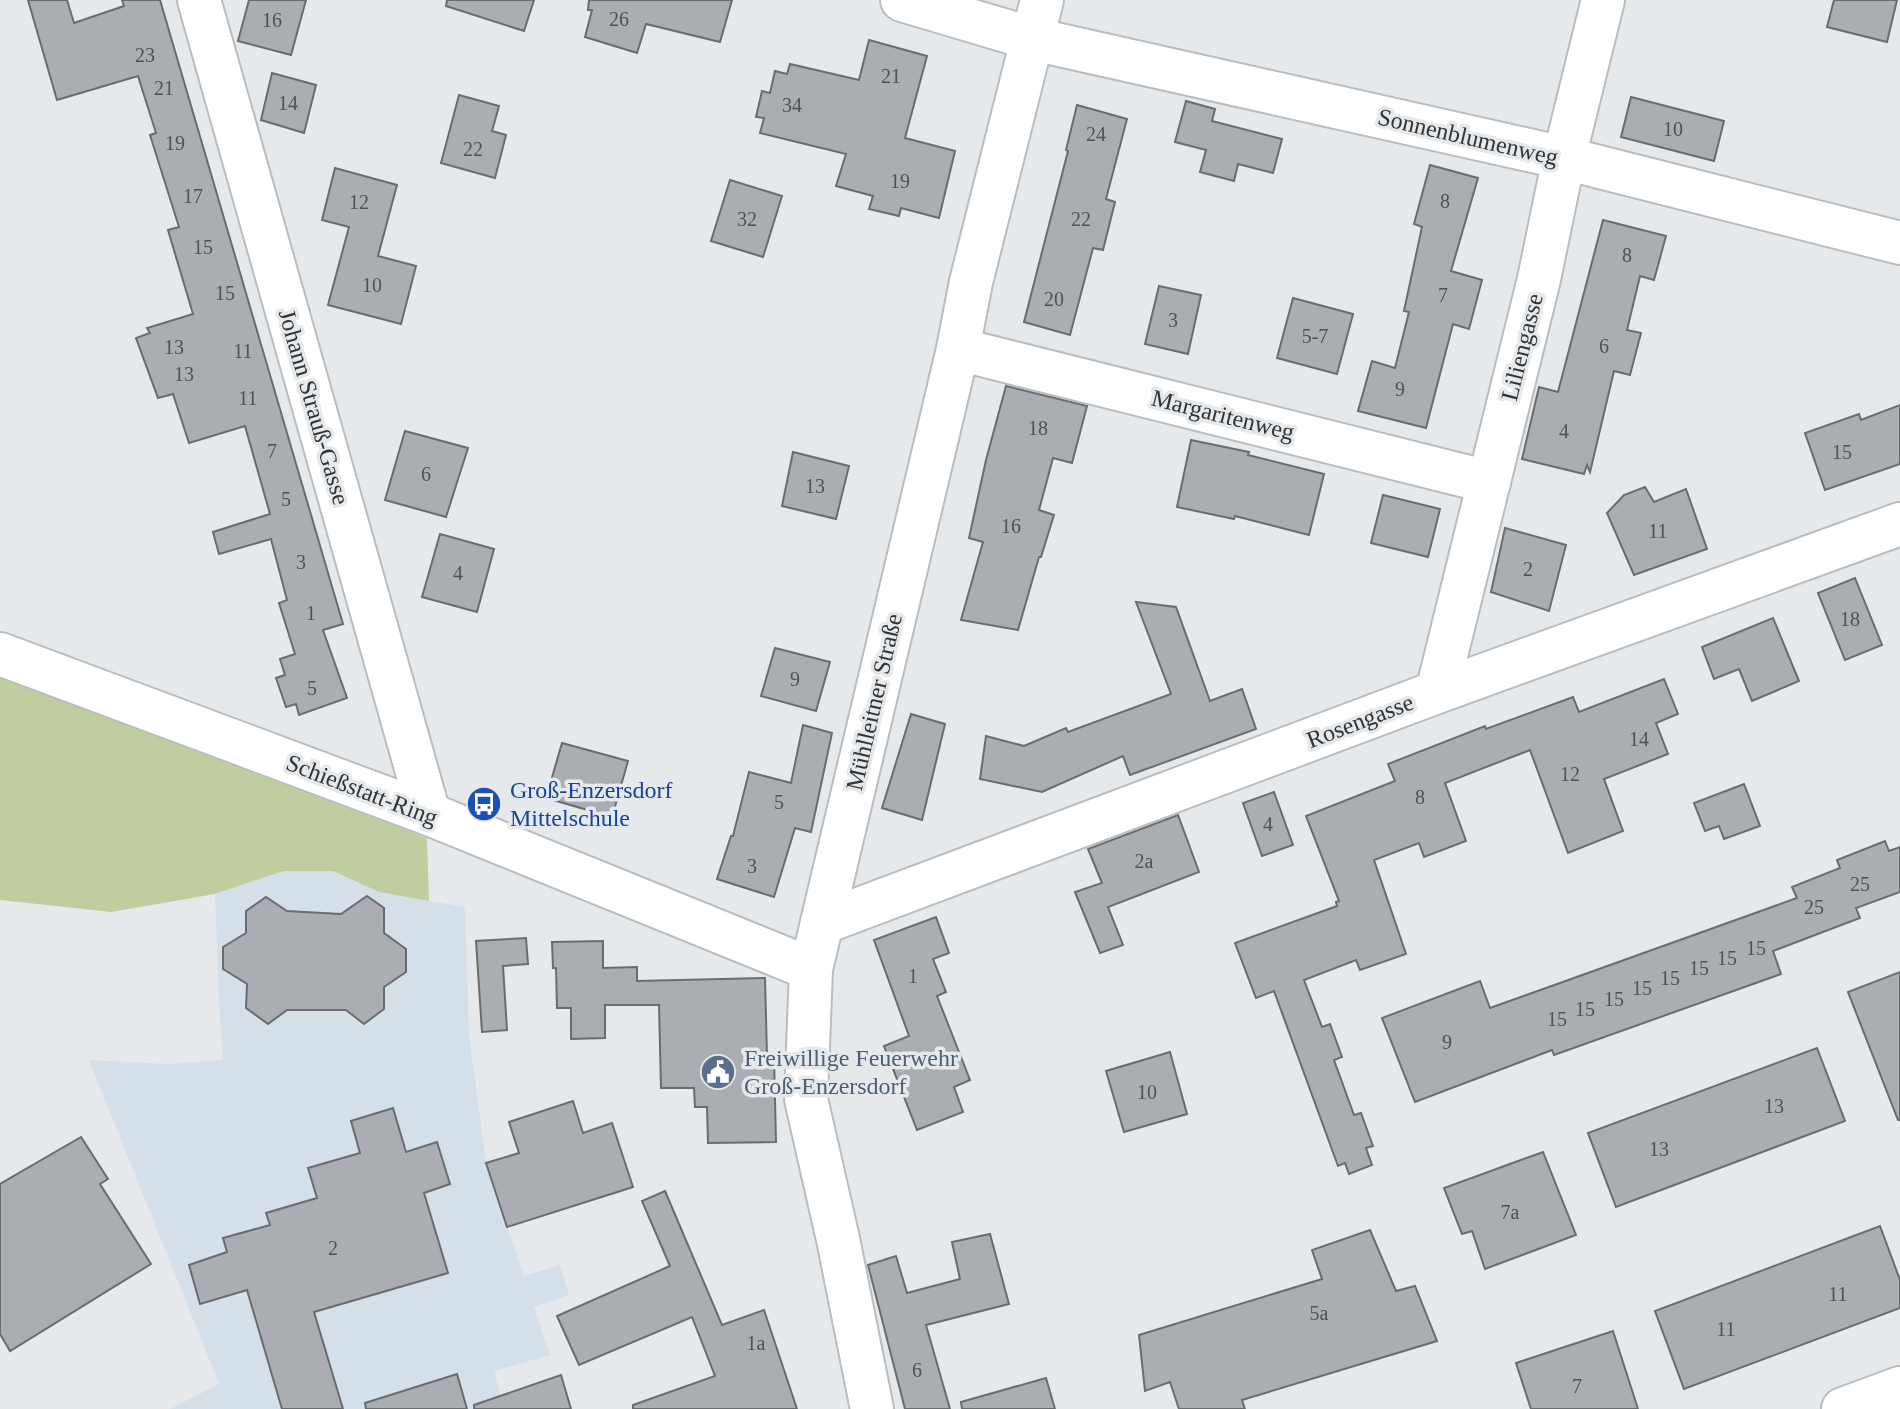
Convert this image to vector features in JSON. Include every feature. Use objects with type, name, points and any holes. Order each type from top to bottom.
[{"type":"street","name":"Johann Strauß-Gasse","points":[[199,0],[429,814]]},
{"type":"street","name":"Sonnenblumenweg","points":[[902,0],[1038,20],[1900,243]]},
{"type":"street","name":"Liliengasse","points":[[1437,692],[1539,279],[1564,158],[1603,0]]},
{"type":"street","name":"Mühlleitner Straße","points":[[872,1409],[806,1099],[811,969],[958,349],[971,282],[1038,20]]},
{"type":"street","name":"Margaritenweg","points":[[958,349],[1489,482]]},
{"type":"street","name":"Rosengasse","points":[[822,923],[1437,692],[1900,524]]},
{"type":"street","name":"Schießstatt-Ring","points":[[0,654],[429,814],[811,969]]},
{"type":"street","points":[[1843,1409],[1900,1388]]},
{"type":"shaded area","points":[[284,871],[333,871],[379,892],[465,907],[469,1036],[486,1163],[524,1276],[560,1265],[569,1295],[534,1307],[550,1355],[494,1371],[504,1409],[170,1409],[219,1384],[89,1060],[167,1064],[223,1060],[215,894]]},
{"type":"green space","points":[[0,671],[427,838],[429,901],[379,892],[333,871],[284,871],[215,894],[111,912],[0,900]]},
{"type":"building","points":[[28,0],[67,0],[74,23],[124,6],[122,0],[160,0],[343,624],[323,630],[347,698],[299,715],[296,704],[286,707],[276,678],[285,675],[280,659],[295,654],[279,603],[287,600],[271,539],[219,554],[213,532],[270,514],[245,426],[189,443],[173,394],[158,398],[136,338],[150,333],[147,328],[193,314],[168,230],[179,227],[150,135],[156,133],[138,76],[57,100]]},
{"type":"building","points":[[249,0],[306,0],[291,55],[238,41]]},
{"type":"building","points":[[447,0],[534,0],[524,31],[446,6]]},
{"type":"building","points":[[589,0],[732,0],[720,42],[646,24],[637,53],[585,37],[592,10],[588,10]]},
{"type":"building","points":[[1834,0],[1897,0],[1887,42],[1827,27]]},
{"type":"building","points":[[869,40],[927,56],[905,138],[955,151],[939,218],[901,208],[899,216],[869,209],[873,196],[836,186],[846,154],[760,133],[764,118],[756,117],[762,91],[770,93],[775,71],[787,74],[790,64],[859,80]]},
{"type":"building","points":[[272,73],[316,85],[304,133],[261,120]]},
{"type":"building","points":[[459,95],[499,106],[492,131],[506,135],[495,178],[441,163]]},
{"type":"building","points":[[1631,97],[1724,121],[1714,161],[1621,137]]},
{"type":"building","points":[[1186,101],[1215,109],[1212,121],[1282,139],[1273,173],[1238,164],[1234,181],[1200,172],[1206,150],[1175,142]]},
{"type":"building","points":[[1077,105],[1127,119],[1106,199],[1115,202],[1103,250],[1093,248],[1070,335],[1024,322]]},
{"type":"building","points":[[1430,165],[1478,178],[1451,271],[1482,280],[1469,329],[1453,324],[1426,428],[1358,411],[1372,361],[1395,368],[1409,312],[1404,311],[1422,227],[1414,224]]},
{"type":"building","points":[[335,168],[397,185],[378,256],[416,266],[401,324],[328,305],[349,227],[322,220]]},
{"type":"building","points":[[730,180],[782,196],[763,257],[711,241]]},
{"type":"building","points":[[1603,220],[1666,236],[1654,280],[1640,276],[1627,330],[1641,333],[1630,375],[1614,371],[1590,472],[1587,465],[1584,474],[1522,459],[1539,387],[1558,392]]},
{"type":"building","points":[[1159,286],[1201,295],[1188,354],[1145,344]]},
{"type":"building","points":[[1293,298],[1353,314],[1337,374],[1277,358]]},
{"type":"building","points":[[1006,386],[1087,406],[1072,463],[1053,458],[1039,510],[1054,515],[1018,630],[961,620],[983,542],[969,538]]},
{"type":"building","points":[[1900,405],[1900,464],[1825,490],[1805,433],[1859,414],[1861,420]]},
{"type":"building","points":[[405,431],[468,448],[446,517],[385,500]]},
{"type":"building","points":[[1191,440],[1249,452],[1248,455],[1324,474],[1309,535],[1235,516],[1234,519],[1177,507]]},
{"type":"building","points":[[793,452],[849,466],[836,519],[782,506]]},
{"type":"building","points":[[1645,487],[1654,502],[1686,489],[1707,549],[1634,575],[1607,513],[1624,495]]},
{"type":"building","points":[[1383,495],[1440,509],[1428,557],[1371,543]]},
{"type":"building","points":[[1505,528],[1566,545],[1549,611],[1491,592]]},
{"type":"building","points":[[440,534],[494,549],[477,612],[422,597]]},
{"type":"building","points":[[1855,578],[1882,645],[1845,660],[1818,593]]},
{"type":"building","points":[[1136,602],[1176,607],[1210,701],[1242,689],[1256,729],[1130,775],[1123,756],[1042,792],[980,779],[986,736],[1024,746],[1066,728],[1068,732],[1171,694]]},
{"type":"building","points":[[1773,618],[1799,681],[1752,701],[1739,669],[1714,679],[1702,647]]},
{"type":"building","points":[[775,648],[830,662],[816,711],[761,696]]},
{"type":"building","points":[[1664,679],[1678,714],[1656,723],[1668,754],[1604,779],[1623,831],[1568,853],[1530,750],[1445,783],[1466,841],[1424,857],[1419,843],[1374,860],[1406,954],[1360,970],[1356,960],[1304,980],[1322,1027],[1330,1024],[1342,1057],[1334,1060],[1354,1115],[1361,1113],[1373,1146],[1366,1148],[1372,1165],[1349,1174],[1345,1163],[1338,1166],[1274,991],[1256,998],[1235,943],[1337,906],[1336,902],[1339,901],[1306,816],[1395,781],[1388,764],[1485,726],[1486,729],[1573,697],[1579,712]]},
{"type":"building","points":[[911,714],[945,724],[922,820],[882,808]]},
{"type":"building","points":[[803,725],[832,733],[811,832],[795,828],[774,897],[717,879],[733,836],[749,772],[791,783]]},
{"type":"building","points":[[562,743],[628,761],[612,817],[546,798]]},
{"type":"building","points":[[1744,784],[1760,826],[1724,839],[1719,826],[1705,831],[1694,803]]},
{"type":"building","points":[[1274,792],[1293,845],[1262,856],[1243,803]]},
{"type":"building","points":[[1178,815],[1199,872],[1108,907],[1123,945],[1100,953],[1075,892],[1102,883],[1088,849]]},
{"type":"building","points":[[1885,841],[1889,851],[1900,847],[1900,892],[1856,908],[1860,918],[1773,951],[1781,974],[1554,1055],[1552,1050],[1415,1102],[1382,1018],[1480,981],[1490,1008],[1797,898],[1792,887],[1840,868],[1837,860]]},
{"type":"building","points":[[367,896],[384,908],[384,933],[406,949],[406,972],[384,987],[384,1009],[364,1024],[346,1010],[287,1010],[268,1024],[246,1008],[247,984],[223,969],[223,947],[246,933],[246,911],[266,897],[287,911],[341,914]]},
{"type":"building","points":[[936,917],[949,953],[933,959],[946,992],[937,996],[970,1080],[954,1087],[963,1112],[917,1130],[884,1046],[909,1036],[874,940]]},
{"type":"building","points":[[526,938],[528,964],[503,966],[507,1030],[482,1032],[476,941]]},
{"type":"building","name":"Freiwillige Feuerwehr Groß-Enzersdorf","points":[[603,941],[603,968],[637,967],[637,981],[765,978],[767,1056],[774,1056],[776,1142],[708,1143],[707,1107],[695,1107],[694,1088],[661,1088],[659,1005],[605,1005],[605,1038],[571,1039],[571,1008],[557,1008],[552,942]]},
{"type":"building","points":[[1900,972],[1900,1120],[1898,1120],[1848,992]]},
{"type":"building","points":[[1817,1048],[1845,1121],[1616,1207],[1588,1133]]},
{"type":"building","points":[[1170,1052],[1187,1114],[1124,1132],[1106,1071]]},
{"type":"building","points":[[573,1101],[583,1133],[612,1123],[633,1187],[507,1227],[486,1163],[519,1153],[509,1122]]},
{"type":"building","points":[[393,1108],[406,1152],[437,1142],[450,1184],[424,1193],[448,1273],[314,1312],[343,1409],[282,1409],[247,1290],[200,1304],[189,1265],[227,1252],[223,1238],[270,1225],[266,1213],[317,1198],[308,1168],[360,1153],[351,1121]]},
{"type":"building","points":[[81,1137],[108,1179],[100,1184],[151,1264],[10,1351],[0,1334],[0,1184]]},
{"type":"building","points":[[1543,1152],[1576,1235],[1485,1269],[1472,1231],[1462,1234],[1444,1188]]},
{"type":"building","points":[[665,1191],[722,1325],[764,1310],[797,1409],[633,1409],[633,1405],[715,1376],[692,1317],[579,1365],[557,1316],[670,1266],[642,1201]]},
{"type":"building","points":[[1880,1226],[1900,1280],[1900,1308],[1684,1389],[1655,1311]]},
{"type":"building","points":[[1370,1230],[1396,1291],[1415,1286],[1437,1341],[1242,1400],[1245,1409],[1179,1409],[1170,1382],[1145,1391],[1139,1335],[1322,1279],[1312,1250]]},
{"type":"building","points":[[990,1234],[1009,1304],[926,1325],[950,1409],[905,1409],[868,1265],[896,1256],[907,1293],[960,1279],[952,1242]]},
{"type":"building","points":[[1613,1331],[1638,1409],[1531,1409],[1516,1363]]},
{"type":"building","points":[[457,1374],[467,1409],[366,1409],[365,1403]]},
{"type":"building","points":[[561,1375],[571,1409],[474,1409],[474,1405]]},
{"type":"building","points":[[1046,1378],[1055,1409],[962,1409],[961,1402]]},
{"type":"place","name":"Groß-Enzersdorf Mittelschule","points":[[484,804]]},
{"type":"place","name":"Freiwillige Feuerwehr Groß-Enzersdorf","points":[[718,1072]]}]
